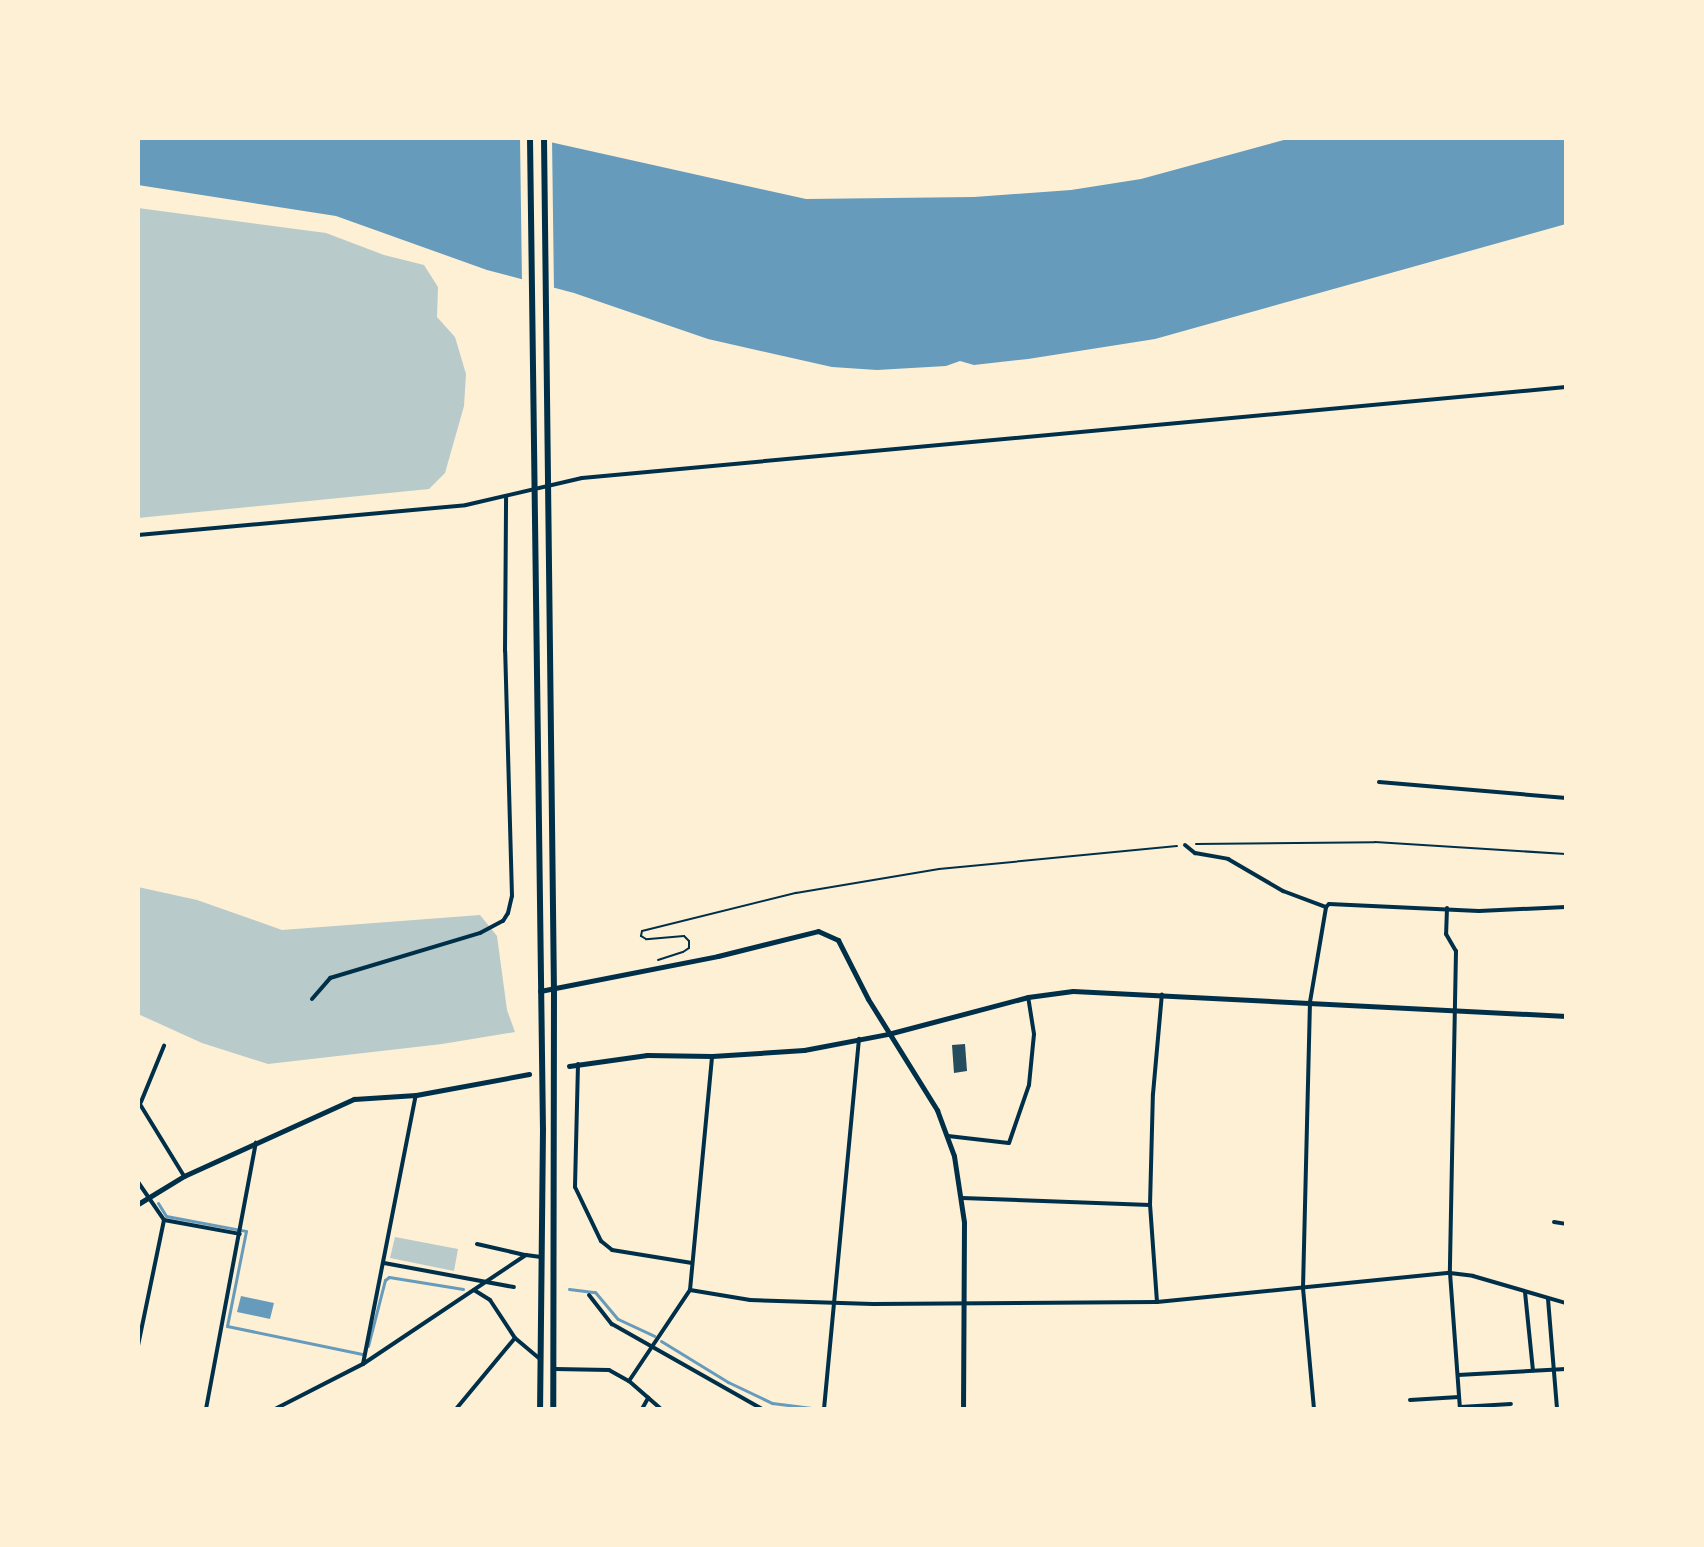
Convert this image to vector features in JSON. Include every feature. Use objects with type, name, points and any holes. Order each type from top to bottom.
[{"type":"highway","points":[[530,138],[543,1257],[540,1409]]},
{"type":"highway","points":[[544,138],[554,989],[553,1409]]},
{"type":"street","points":[[138,535],[466,505],[582,478],[1566,387]]},
{"type":"street","points":[[312,999],[330,978],[480,933],[503,921],[508,913],[512,896],[505,651],[506,496]]},
{"type":"street","points":[[1379,782],[1566,798]]},
{"type":"street","points":[[1185,845],[1195,853],[1228,859],[1283,891],[1326,907]]},
{"type":"street","points":[[1314,1409],[1303,1288],[1310,1002],[1326,907],[1329,904],[1479,911],[1566,907]]},
{"type":"street","points":[[1447,908],[1446,934],[1456,951],[1450,1273],[1460,1408],[1511,1404]]},
{"type":"street","points":[[540,991],[825,933],[838,940],[888,1034],[931,1100],[948,1136],[962,1198],[963,1409]]},
{"type":"street","points":[[569,1066],[647,1055],[712,1056],[804,1050],[888,1034],[1028,997],[1073,991],[1566,1016]]},
{"type":"street","points":[[1157,1302],[1150,1205],[1153,1094],[1162,994]]},
{"type":"street","points":[[948,1136],[1009,1143],[1029,1085],[1034,1034],[1028,997]]},
{"type":"street","points":[[824,1409],[859,1039]]},
{"type":"street","points":[[164,1046],[140,1102],[184,1176]]},
{"type":"street","points":[[629,1381],[690,1290],[712,1056]]},
{"type":"street","points":[[578,1064],[575,1187],[601,1241],[612,1250],[692,1263]]},
{"type":"street","points":[[138,1204],[184,1176],[354,1099],[416,1095],[529,1074]]},
{"type":"street","points":[[363,1364],[416,1095]]},
{"type":"street","points":[[206,1409],[256,1143]]},
{"type":"street","points":[[138,1182],[164,1220],[240,1234]]},
{"type":"street","points":[[962,1198],[1150,1205]]},
{"type":"street","points":[[138,1346],[164,1220]]},
{"type":"street","points":[[1554,1222],[1566,1224]]},
{"type":"street","points":[[477,1244],[543,1257]]},
{"type":"street","points":[[275,1409],[363,1364],[526,1255]]},
{"type":"street","points":[[384,1263],[514,1287]]},
{"type":"street","points":[[690,1290],[750,1300],[1157,1302],[1450,1273],[1473,1276],[1566,1303]]},
{"type":"street","points":[[474,1290],[490,1300],[515,1338],[542,1360]]},
{"type":"street","points":[[1525,1292],[1533,1371]]},
{"type":"street","points":[[589,1295],[612,1324],[749,1406],[762,1409]]},
{"type":"street","points":[[1548,1299],[1557,1409]]},
{"type":"street","points":[[456,1409],[515,1338]]},
{"type":"street","points":[[555,1369],[609,1370],[629,1381],[661,1409]]},
{"type":"street","points":[[1458,1375],[1566,1369]]},
{"type":"street","points":[[1410,1400],[1459,1397]]},
{"type":"street","points":[[642,1409],[648,1398]]},
{"type":"path","points":[[656,967],[662,957],[686,950],[689,941],[684,936],[646,939],[641,936],[642,931],[781,897],[939,869],[1185,845],[1375,842],[1566,854]]},
{"type":"shaded area","points":[[138,208],[326,233],[384,255],[424,265],[438,287],[437,317],[455,337],[466,374],[464,406],[445,473],[429,489],[138,518]]},
{"type":"shaded area","points":[[138,887],[197,900],[282,930],[480,915],[497,936],[507,1010],[515,1032],[442,1044],[268,1064],[202,1043],[138,1014]]},
{"type":"shaded area","points":[[395,1237],[458,1249],[454,1271],[390,1258]]},
{"type":"water","points":[[138,138],[532,138],[806,199],[974,197],[1071,190],[1141,179],[1291,138],[1566,138],[1566,224],[1155,339],[1028,359],[974,365],[960,361],[946,366],[877,370],[832,367],[708,339],[574,293],[487,270],[336,216],[138,185]]},
{"type":"water","points":[[241,1296],[274,1303],[270,1319],[237,1312]]},
{"type":"pier","points":[[520,138],[552,138],[554,291],[522,283]]},
{"type":"building","points":[[965,1044],[967,1071],[954,1073],[952,1045]]},
{"type":"waterway","points":[[158,1203],[166,1216],[246,1231],[227,1326],[362,1354]]},
{"type":"waterway","points":[[368,1346],[385,1280],[389,1277],[463,1289]]},
{"type":"waterway","points":[[569,1289],[595,1292],[618,1319],[654,1336]]},
{"type":"waterway","points":[[661,1341],[728,1382],[772,1403],[820,1409]]}]
